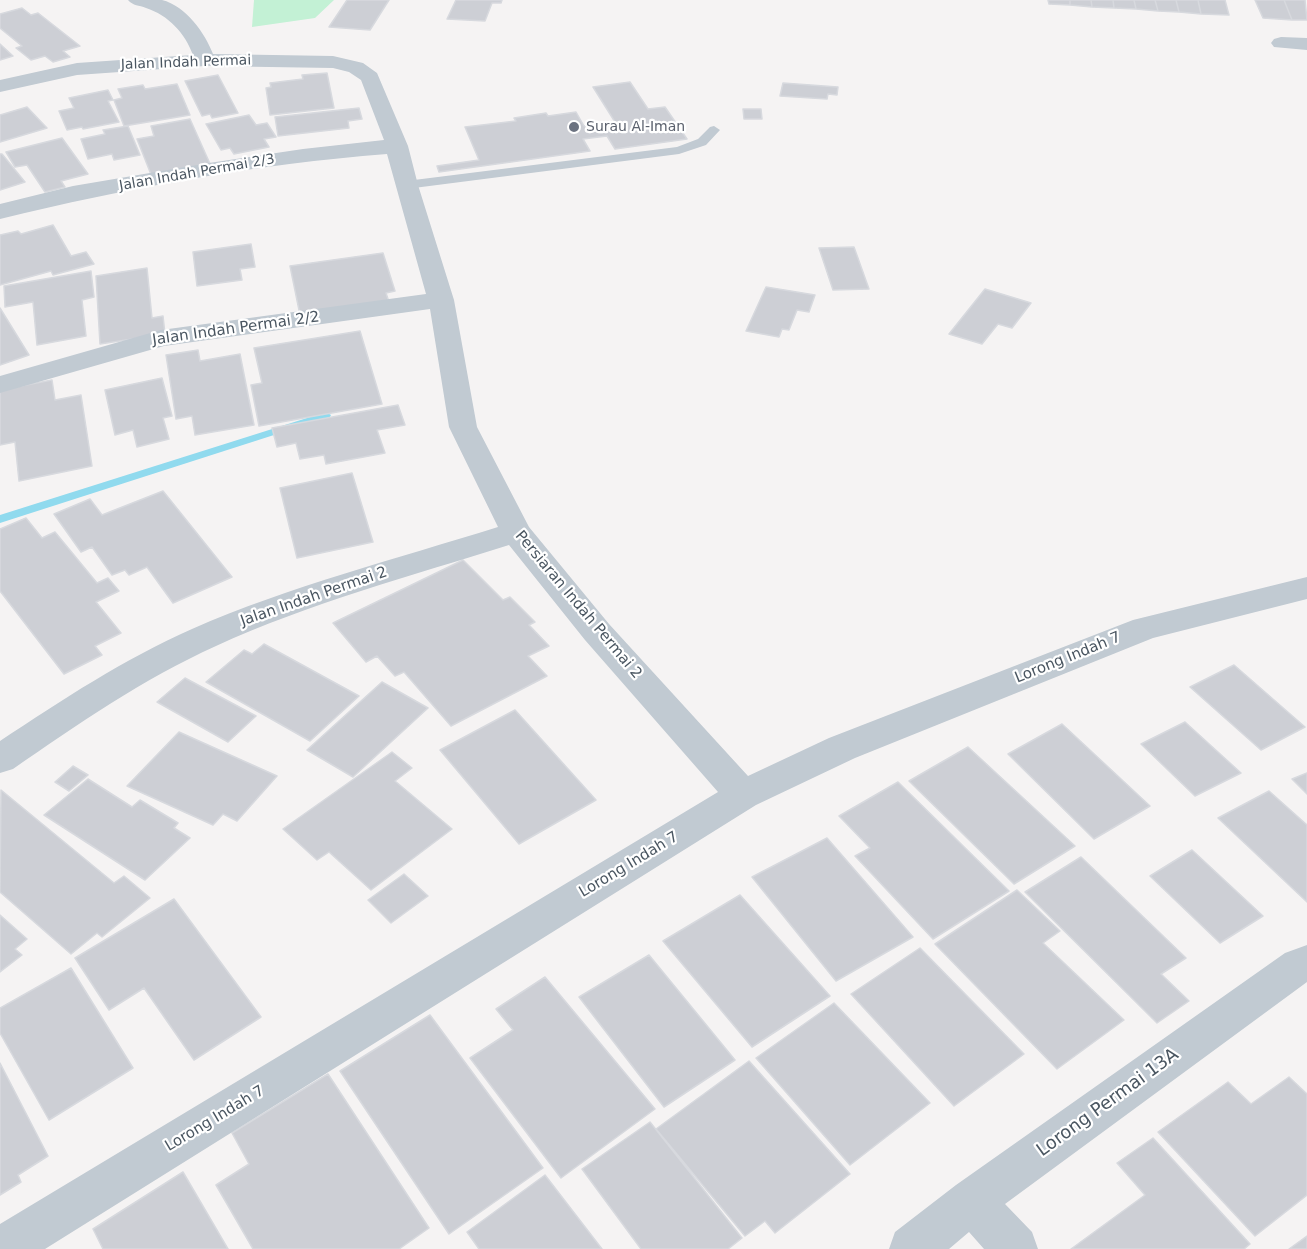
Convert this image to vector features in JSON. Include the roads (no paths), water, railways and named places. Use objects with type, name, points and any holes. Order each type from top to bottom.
[{"type":"street","points":[[138,0],[159,6],[186,23],[205,60]]},
{"type":"street","points":[[1281,43],[1307,44]]},
{"type":"street","name":"Jalan Indah Permai","points":[[0,86],[77,69],[205,60],[333,62],[356,66],[370,77]]},
{"type":"street","name":"Persiaran Indah Permai 2","points":[[370,77],[397,146],[406,185],[441,300],[463,427],[516,532],[597,632],[743,795]]},
{"type":"street","name":"Jalan Indah Permai 2/3","points":[[0,212],[34,201],[173,176],[320,152],[397,146]]},
{"type":"street","name":"Jalan Indah Permai 2/2","points":[[0,385],[160,338],[441,300]]},
{"type":"street","name":"Jalan Indah Permai 2","points":[[0,759],[99,692],[202,638],[276,607],[516,532]]},
{"type":"street","name":"Lorong Indah 7","points":[[2,1249],[743,795],[842,748],[1145,628],[1307,588]]},
{"type":"street","name":"Lorong Permai 13A","points":[[912,1249],[972,1201],[1304,966]]},
{"type":"street","points":[[972,1201],[1015,1249]]},
{"type":"lane","points":[[406,185],[679,150],[702,142],[714,130]]},
{"type":"waterway","points":[[0,519],[326,415]]},
{"type":"place","name":"Surau Al-Iman","points":[[574,127]]}]
